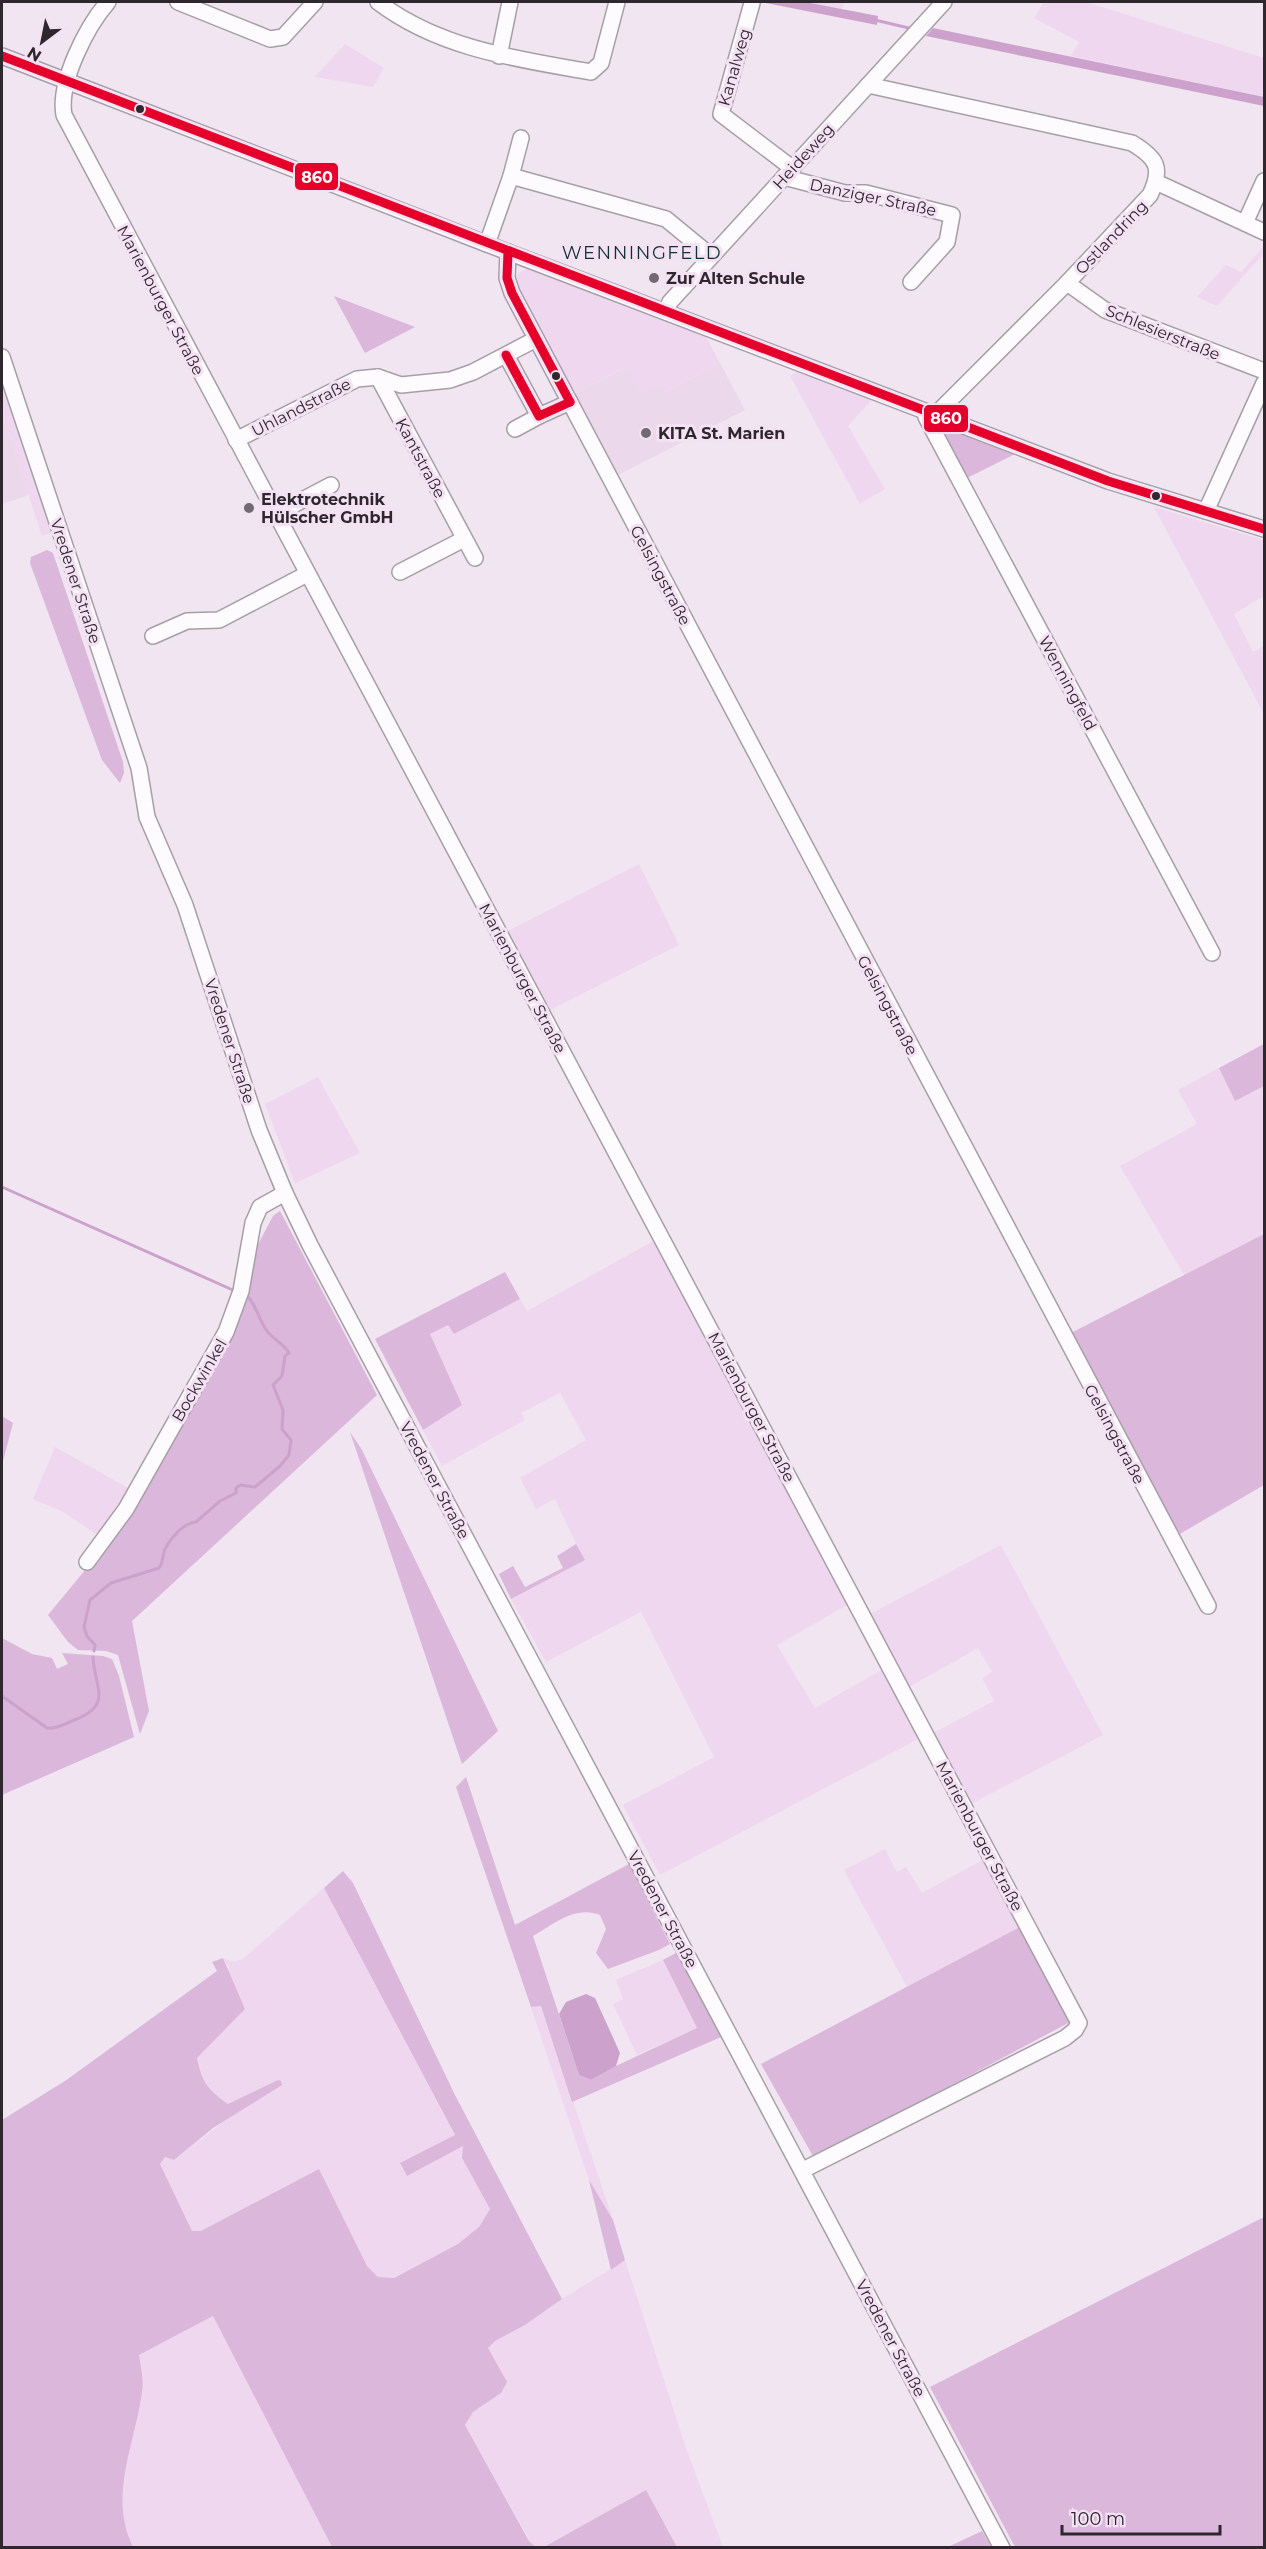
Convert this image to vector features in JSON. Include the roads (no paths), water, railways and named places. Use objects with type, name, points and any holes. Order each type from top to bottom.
[{"type":"street","name":"Marienburger Straße","points":[[108,2],[93,19],[67,82],[61,102],[64,115],[1079,2024],[1065,2038],[803,2170]]},
{"type":"street","points":[[178,2],[270,39],[283,36],[315,2]]},
{"type":"street","points":[[499,56],[510,2]]},
{"type":"street","points":[[385,3],[411,23],[470,49],[591,72],[601,63],[616,2]]},
{"type":"street","name":"Heideweg","points":[[666,312],[670,302],[711,256],[944,2]]},
{"type":"street","name":"Kanalweg","points":[[752,3],[721,114],[788,173]]},
{"type":"street","points":[[2,56],[1108,481],[1264,529]]},
{"type":"street","name":"Ostlandring","points":[[868,85],[1132,143],[1148,152],[1158,168],[1156,182],[1150,195],[940,410],[932,414]]},
{"type":"street","points":[[487,244],[511,176],[521,138]]},
{"type":"street","name":"Danziger Straße","points":[[788,173],[845,193],[866,193],[952,215],[947,242],[911,282]]},
{"type":"street","points":[[511,176],[666,219],[711,256]]},
{"type":"street","points":[[1245,223],[1264,181]]},
{"type":"street","points":[[1156,182],[1264,232]]},
{"type":"street","name":"Gelsingstraße","points":[[508,252],[507,278],[536,339],[1208,1606]]},
{"type":"street","name":"Schlesierstraße","points":[[1066,283],[1105,310],[1264,371]]},
{"type":"street","name":"Uhlandstraße","points":[[236,440],[357,379],[378,377],[401,385],[450,380],[473,372],[536,339]]},
{"type":"street","points":[[506,355],[539,416]]},
{"type":"street","name":"Vredener Straße","points":[[2,357],[139,768],[147,817],[185,905],[260,1130],[285,1193],[310,1245],[1002,2547]]},
{"type":"street","name":"Kantstraße","points":[[378,377],[475,558]]},
{"type":"street","points":[[1206,512],[1264,383]]},
{"type":"street","points":[[515,429],[570,402]]},
{"type":"street","name":"Wenningfeld","points":[[932,414],[926,417],[1212,953]]},
{"type":"street","points":[[276,514],[331,485]]},
{"type":"street","points":[[400,572],[464,539]]},
{"type":"street","points":[[153,636],[187,621],[219,620],[308,574]]},
{"type":"street","name":"Bockwinkel","points":[[87,1562],[126,1509],[226,1332],[241,1291],[254,1223],[260,1207],[285,1193]]},
{"type":"waterway","points":[[875,20],[913,29]]},
{"type":"waterway","points":[[2,1187],[235,1291]]},
{"type":"waterway","points":[[94,1651],[95,1645],[87,1636],[84,1627],[90,1600],[111,1583],[159,1568],[165,1549],[182,1528],[196,1522],[220,1501],[236,1493],[236,1488],[240,1485],[255,1487],[280,1466],[289,1455],[291,1440],[282,1429],[283,1410],[273,1385],[282,1376],[285,1356],[289,1353],[268,1332],[245,1294]]},
{"type":"waterway","points":[[2,1696],[47,1728],[64,1725],[86,1714],[94,1708],[98,1701],[93,1657]]},
{"type":"place","name":"Zur Alten Schule","points":[[654,278]]},
{"type":"place","name":"KITA St. Marien","points":[[646,433]]},
{"type":"place","name":"Elektrotechnik Hülscher GmbH","points":[[249,508]]},
{"type":"district","name":"WENNINGFELD","points":[[642,253]]}]
